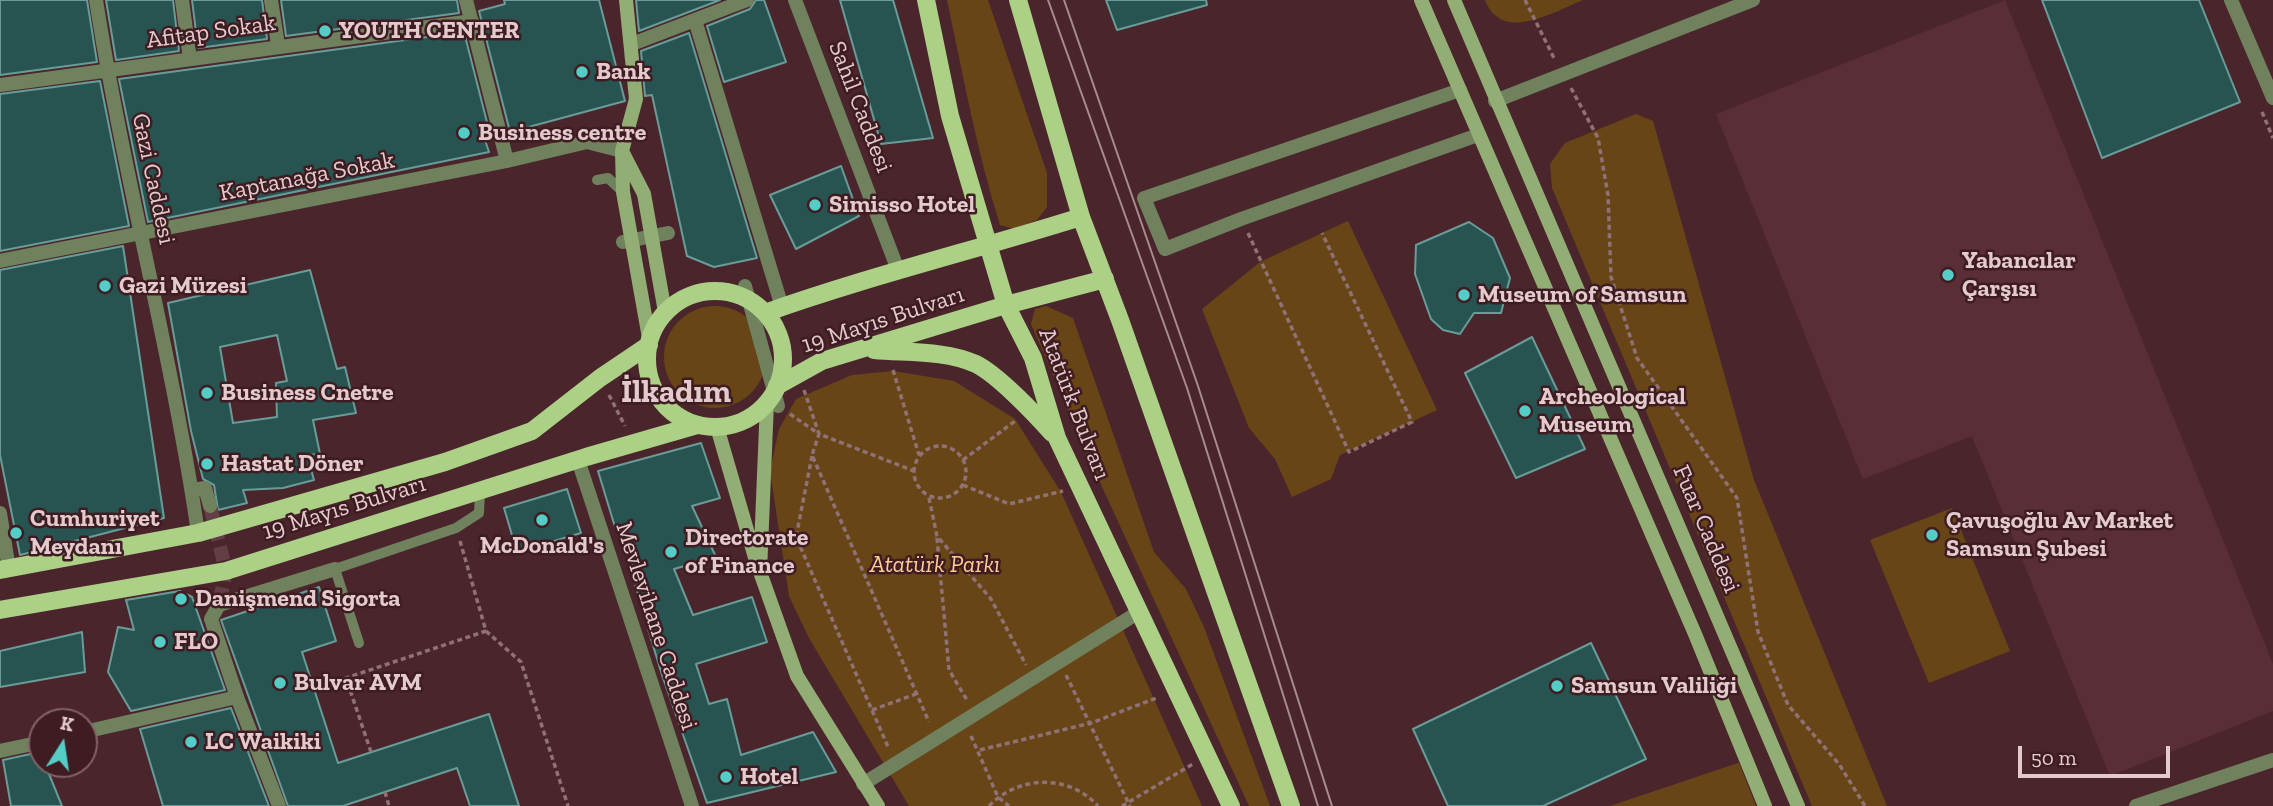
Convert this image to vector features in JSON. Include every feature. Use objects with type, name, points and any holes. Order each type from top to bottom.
[{"type":"main road","points":[[626,0],[636,99],[622,151],[623,192],[627,241],[649,342]]},
{"type":"main road","name":"Atatürk Bulvarı","points":[[926,0],[950,116],[987,247],[1006,305],[1033,358],[1056,438],[1231,806]]},
{"type":"main road","points":[[1018,0],[1081,217],[1291,806]]},
{"type":"main road","name":"Fuar Caddesi","points":[[1421,0],[1695,634],[1765,806]]},
{"type":"main road","name":"Fuar Caddesi","points":[[1454,0],[1798,806]]},
{"type":"main road","points":[[622,151],[644,194],[665,312]]},
{"type":"main road","name":"19 Mayıs Bulvarı","points":[[773,310],[898,270],[987,247],[1081,217]]},
{"type":"main road","name":"19 Mayıs Bulvarı","points":[[774,397],[799,373],[822,361],[1006,305],[1105,279]]},
{"type":"main road","points":[[760,572],[774,397],[782,367],[782,348],[773,310],[747,293],[704,292],[683,299],[665,312],[649,342],[646,360],[650,382],[661,401],[677,416],[697,425],[717,427],[736,424],[753,415],[774,397]]},
{"type":"main road","name":"19 Mayıs Bulvarı","points":[[4,570],[198,533],[445,462],[532,431],[649,342]]},
{"type":"main road","points":[[863,349],[929,353],[976,364],[1031,409],[1056,438]]},
{"type":"main road","name":"19 Mayıs Bulvarı","points":[[0,610],[226,571],[697,425]]},
{"type":"main road","points":[[717,427],[760,572],[797,676],[878,806]]},
{"type":"street","name":"Gazi Caddesi","points":[[96,0],[107,69],[192,490],[198,533]]},
{"type":"street","points":[[182,0],[190,59]]},
{"type":"street","points":[[271,0],[278,45]]},
{"type":"street","points":[[466,0],[507,161]]},
{"type":"street","points":[[632,44],[747,0]]},
{"type":"street","name":"Sahil Caddesi","points":[[795,0],[898,270]]},
{"type":"street","points":[[1495,101],[1752,0]]},
{"type":"street","points":[[2231,0],[2273,98]]},
{"type":"street","points":[[695,20],[773,310]]},
{"type":"street","name":"Afitap Sokak","points":[[0,85],[278,45],[471,21]]},
{"type":"street","points":[[1460,90],[1144,198],[1165,249],[1241,219],[1478,135]]},
{"type":"street","name":"Kaptanağa Sokak","points":[[0,261],[507,161],[587,142],[622,151]]},
{"type":"street","points":[[627,241],[668,233]]},
{"type":"street","points":[[747,293],[774,397]]},
{"type":"street","name":"Mevlevihane Caddesi","points":[[578,460],[691,806]]},
{"type":"street","points":[[192,490],[205,488],[210,506]]},
{"type":"street","points":[[0,513],[4,570]]},
{"type":"street","points":[[279,806],[237,697],[211,619],[219,605],[335,569]]},
{"type":"street","points":[[863,784],[935,737],[1061,664],[1139,612]]},
{"type":"street","points":[[98,729],[237,697]]},
{"type":"street","points":[[0,751],[28,745]]},
{"type":"street","points":[[2136,806],[2273,760]]},
{"type":"lane","points":[[597,180],[608,178],[623,192]]},
{"type":"lane","points":[[359,643],[335,569],[456,528],[479,513],[480,491]]},
{"type":"path","points":[[1525,0],[1598,138],[1608,195],[1611,277],[1637,358],[1737,498],[1758,632],[1788,705],[1839,764],[1865,806]]},
{"type":"path","points":[[1241,219],[1349,452],[1412,422],[1322,233]]},
{"type":"path","points":[[888,351],[919,456]]},
{"type":"path","points":[[799,373],[820,434],[812,455],[796,537],[895,763]]},
{"type":"path","points":[[600,377],[634,443]]},
{"type":"path","points":[[774,397],[820,434],[914,471]]},
{"type":"path","points":[[963,460],[1031,409]]},
{"type":"path","points":[[929,498],[950,496],[966,477],[963,460],[951,448],[942,446],[926,450],[919,456],[914,471],[919,488],[929,498],[937,536],[949,670],[998,797],[1009,806]]},
{"type":"path","points":[[812,455],[935,737]]},
{"type":"path","points":[[962,485],[1009,504],[1079,487]]},
{"type":"path","points":[[456,528],[486,631],[521,662],[568,806]]},
{"type":"path","points":[[937,536],[990,599],[1034,679]]},
{"type":"path","points":[[371,752],[346,678],[486,631]]},
{"type":"path","points":[[1061,664],[1129,804]]},
{"type":"path","points":[[980,750],[1091,723],[1176,690]]},
{"type":"path","points":[[872,710],[916,694]]},
{"type":"path","points":[[1122,806],[1208,757]]},
{"type":"path","points":[[989,806],[998,797],[1020,785],[1044,781],[1068,786],[1090,797],[1098,806]]},
{"type":"path","points":[[385,792],[389,806]]},
{"type":"shaded area","name":"Yabancılar Çarşısı","points":[[2005,0],[2273,664],[2273,711],[2110,776],[1972,436],[1863,479],[1716,114]]},
{"type":"green space","points":[[947,0],[988,0],[1047,173],[1047,207],[1037,220],[1015,229],[1000,225],[984,170]]},
{"type":"green space","points":[[1485,0],[1583,0],[1543,17],[1516,22],[1503,20],[1493,13]]},
{"type":"green space","points":[[1636,114],[1653,121],[1754,480],[1887,806],[1812,806],[1552,188],[1550,164],[1565,143]]},
{"type":"green space","points":[[1348,221],[1437,410],[1340,455],[1331,479],[1292,497],[1275,459],[1249,428],[1202,309],[1260,262]]},
{"type":"green space","points":[[715,306],[735,310],[751,321],[762,337],[766,357],[762,377],[751,393],[735,404],[715,408],[695,404],[679,393],[668,377],[664,357],[668,337],[679,321],[695,310]]},
{"type":"green space","points":[[1046,306],[1073,318],[1154,552],[1186,589],[1204,627],[1270,806],[1249,806],[1086,452],[1031,324],[1035,309]]},
{"type":"green space","name":"Atatürk Parkı","points":[[893,371],[954,381],[1015,419],[1061,492],[1202,806],[909,806],[809,638],[789,596],[770,471],[779,429],[796,399],[852,375]]},
{"type":"green space","points":[[1952,508],[2010,651],[1929,683],[1870,540]]},
{"type":"green space","points":[[1738,763],[1756,806],[1610,806]]},
{"type":"building","points":[[0,0],[87,0],[97,62],[0,75]]},
{"type":"building","points":[[106,0],[173,0],[179,51],[116,60]]},
{"type":"building","points":[[192,0],[262,0],[267,39],[198,48]]},
{"type":"building","name":"YOUTH CENTER","points":[[281,0],[457,0],[459,13],[286,36]]},
{"type":"building","points":[[504,0],[599,0],[625,101],[510,132],[479,11],[505,4]]},
{"type":"building","points":[[636,0],[720,0],[639,31]]},
{"type":"building","points":[[756,0],[764,0],[786,62],[724,82],[707,26],[750,9]]},
{"type":"building","points":[[840,0],[893,0],[933,138],[881,144]]},
{"type":"building","points":[[1106,0],[1206,0],[1207,5],[1117,30]]},
{"type":"building","points":[[2042,0],[2199,0],[2240,102],[2102,158]]},
{"type":"building","points":[[464,32],[491,138],[485,140],[489,152],[148,222],[119,79]]},
{"type":"building","points":[[689,33],[757,258],[714,267],[687,256],[652,95],[645,96],[641,51]]},
{"type":"building","points":[[100,81],[129,226],[0,251],[0,94]]},
{"type":"building","name":"Simisso Hotel","points":[[841,166],[859,216],[796,249],[770,195]]},
{"type":"building","name":"Museum of Samsun","points":[[1469,222],[1493,238],[1510,278],[1501,313],[1474,313],[1460,334],[1443,330],[1431,319],[1415,274],[1416,245]]},
{"type":"building","points":[[123,246],[164,518],[20,555],[0,455],[0,270]]},
{"type":"building","points":[[310,270],[337,369],[345,367],[356,413],[313,420],[320,454],[307,455],[314,480],[283,488],[243,490],[247,503],[218,510],[214,485],[203,479],[191,431],[168,303]],"holes":[[[277,335],[287,381],[276,383],[277,417],[233,423],[220,347]]]},
{"type":"building","name":"Archeological Museum","points":[[1532,337],[1585,449],[1516,478],[1465,373]]},
{"type":"building","points":[[701,443],[720,498],[692,506],[716,557],[674,569],[693,615],[752,597],[767,642],[696,664],[709,704],[727,699],[741,755],[813,732],[836,772],[707,803],[662,675],[648,629],[651,627],[635,586],[638,585],[621,526],[615,527],[598,471]]},
{"type":"building","name":"McDonald's","points":[[567,489],[581,533],[517,552],[504,508]]},
{"type":"building","name":"Bulvar AVM","points":[[319,587],[336,641],[302,652],[338,763],[489,714],[519,806],[470,806],[457,768],[343,806],[288,806],[221,620]]},
{"type":"building","name":"FLO","points":[[180,591],[192,597],[225,690],[131,711],[108,672],[118,627],[134,630],[126,600]]},
{"type":"building","points":[[82,632],[85,672],[0,687],[0,651]]},
{"type":"building","name":"Samsun Valiliği","points":[[1591,643],[1646,759],[1543,806],[1448,806],[1413,729]]},
{"type":"building","points":[[231,708],[269,806],[163,806],[140,729]]},
{"type":"building","points":[[28,755],[28,778],[51,778],[62,806],[11,806],[3,760]]},
{"type":"tunnel","points":[[210,506],[226,571],[219,605]]},
{"type":"tram line","points":[[1048,0],[1187,388],[1318,806]]},
{"type":"tram line","points":[[1064,0],[1198,386],[1332,806]]},
{"type":"place","name":"YOUTH CENTER","points":[[325,31]]},
{"type":"place","name":"Bank","points":[[582,72]]},
{"type":"place","name":"Business centre","points":[[464,133]]},
{"type":"place","name":"Simisso Hotel","points":[[815,205]]},
{"type":"place","name":"Yabancılar Çarşısı","points":[[1948,275]]},
{"type":"place","name":"Gazi Müzesi","points":[[105,286]]},
{"type":"place","name":"Museum of Samsun","points":[[1464,295]]},
{"type":"place","name":"Business Cnetre","points":[[207,393]]},
{"type":"place","name":"Archeological Museum","points":[[1525,411]]},
{"type":"place","name":"Hastat Döner","points":[[207,464]]},
{"type":"place","name":"McDonald's","points":[[542,520]]},
{"type":"place","name":"Cumhuriyet Meydanı","points":[[16,533]]},
{"type":"place","name":"Çavuşoğlu Av Market Samsun Şubesi","points":[[1932,535]]},
{"type":"place","name":"Directorate of Finance","points":[[671,552]]},
{"type":"place","name":"Danişmend Sigorta","points":[[181,599]]},
{"type":"place","name":"FLO","points":[[160,642]]},
{"type":"place","name":"Bulvar AVM","points":[[280,683]]},
{"type":"place","name":"Samsun Valiliği","points":[[1557,686]]},
{"type":"place","name":"LC Waikiki","points":[[191,742]]},
{"type":"place","name":"Hotel","points":[[726,777]]},
{"type":"district","name":"İlkadım","points":[[676,393]]}]
